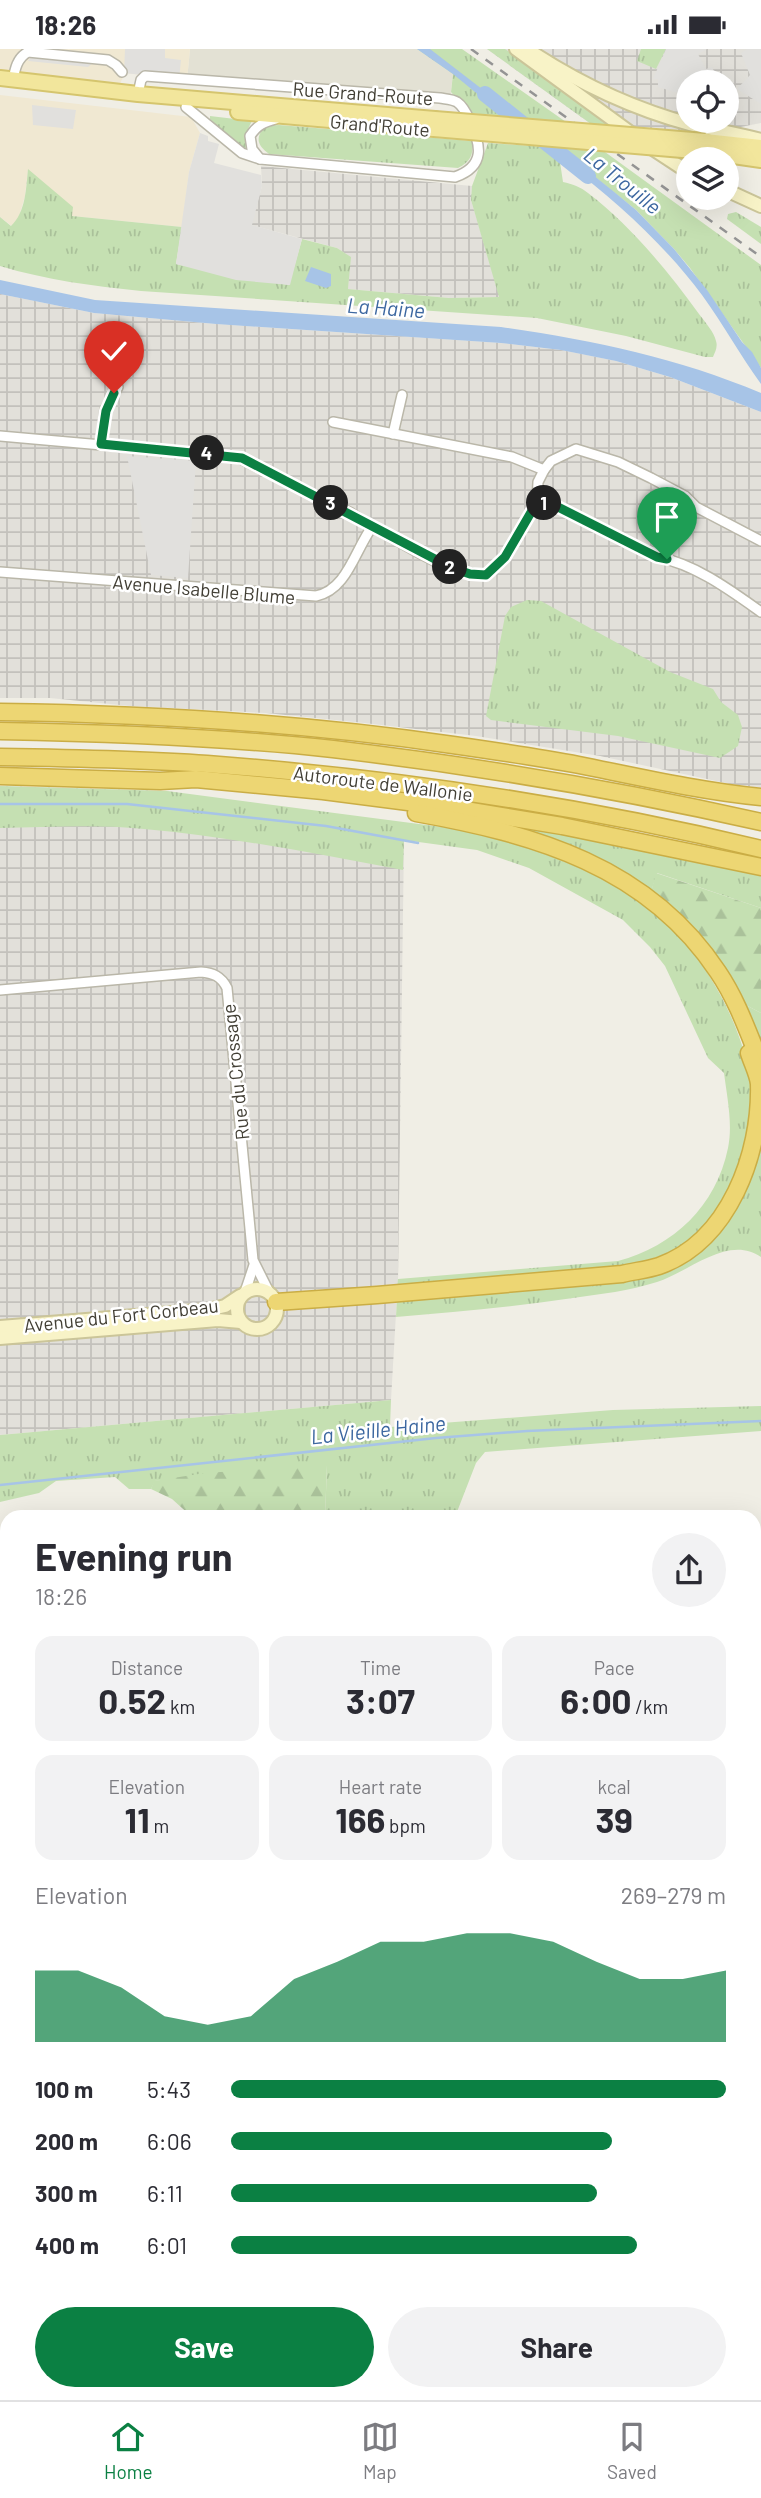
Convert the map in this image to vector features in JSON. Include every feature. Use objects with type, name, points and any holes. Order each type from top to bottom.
[{"type":"highway","points":[[0,712],[182,718],[334,729],[574,764],[692,787],[761,797]]},
{"type":"highway","name":"Autoroute de Wallonie","points":[[0,731],[205,739],[331,749],[574,783],[761,822]]},
{"type":"highway","name":"Autoroute de Wallonie","points":[[0,757],[204,764],[325,774],[568,808],[761,849]]},
{"type":"highway","points":[[0,776],[160,781],[196,779],[447,807],[590,832],[761,867]]},
{"type":"highway","points":[[160,781],[405,811],[497,829],[592,862],[668,912],[694,939],[733,998],[761,1064]]},
{"type":"highway","points":[[692,787],[761,805]]},
{"type":"highway","points":[[272,1297],[377,1296],[622,1274],[660,1265],[678,1256],[699,1241],[731,1205],[754,1157],[758,1132],[759,1082],[745,1042],[744,1023]]},
{"type":"main road","name":"Grand'Route","points":[[4,82],[706,147]]},
{"type":"main road","name":"Grand'Route","points":[[4,82],[282,117],[435,124]]},
{"type":"main road","name":"Grand'Route","points":[[739,147],[761,147]]},
{"type":"main road","name":"Grand'Route","points":[[739,154],[761,159]]},
{"type":"street","points":[[516,49],[676,165]]},
{"type":"street","points":[[527,49],[577,79],[635,105],[694,125],[761,140]]},
{"type":"street","points":[[4,82],[22,55],[28,52],[108,60],[122,72]]},
{"type":"street","name":"Rue Grand-Route","points":[[138,94],[141,80],[145,76],[440,98],[457,102],[462,107],[479,145],[474,165],[469,171],[455,177],[260,159],[252,149],[250,136],[263,122],[282,117]]},
{"type":"street","points":[[186,107],[242,153],[260,159]]},
{"type":"street","points":[[739,196],[761,206]]},
{"type":"street","points":[[101,444],[106,411],[117,387]]},
{"type":"street","points":[[393,434],[402,395]]},
{"type":"street","points":[[333,422],[512,457],[544,470]]},
{"type":"street","points":[[0,436],[237,457],[351,513],[372,527],[452,568],[470,574],[486,575],[505,557],[537,502],[538,482],[544,470],[551,461],[571,450],[583,450],[651,478],[685,496],[696,507],[761,541]]},
{"type":"street","points":[[537,502],[558,507],[657,557],[682,565],[738,593],[761,612]]},
{"type":"street","name":"Avenue Isabelle Blume","points":[[0,572],[316,596],[327,593],[340,582],[372,527]]},
{"type":"street","name":"Rue du Crossage","points":[[0,990],[201,972],[211,972],[224,982],[227,988],[254,1265]]},
{"type":"street","points":[[254,1265],[272,1297],[276,1314],[274,1320],[264,1328],[251,1329],[241,1322],[236,1309],[254,1265]]},
{"type":"street","points":[[242,1294],[257,1288],[272,1297]]},
{"type":"street","name":"Avenue du Fort Corbeau","points":[[0,1327],[208,1310],[225,1305],[242,1294]]},
{"type":"street","name":"Avenue du Fort Corbeau","points":[[0,1338],[218,1320],[241,1322]]},
{"type":"shaded area","points":[[0,49],[190,49],[187,80],[125,73],[116,92],[0,78]]},
{"type":"shaded area","points":[[125,49],[165,49],[165,58],[181,60],[179,79],[124,73]]},
{"type":"shaded area","points":[[190,49],[417,49],[453,74],[450,99],[187,80]]},
{"type":"shaded area","points":[[487,49],[761,49],[761,123],[739,127],[739,70],[676,70],[676,130],[591,124]]},
{"type":"shaded area","points":[[666,49],[707,49],[698,54],[706,69],[712,67],[713,70],[676,70],[676,92],[658,87],[658,79],[653,79]]},
{"type":"shaded area","points":[[747,49],[761,49],[761,104],[739,90],[750,75],[741,53]]},
{"type":"shaded area","points":[[35,53],[98,58],[88,67],[28,61]]},
{"type":"shaded area","points":[[0,95],[191,117],[200,133],[189,172],[182,227],[72,216],[28,170],[25,196],[18,220],[12,226],[0,217]]},
{"type":"shaded area","points":[[32,105],[76,110],[73,129],[33,125]]},
{"type":"shaded area","points":[[200,133],[208,136],[208,141],[219,144],[214,163],[261,175],[262,186],[252,225],[302,239],[290,285],[236,280],[176,264],[189,172]]},
{"type":"shaded area","points":[[261,166],[472,186],[471,200],[500,297],[449,298],[348,289],[350,257],[337,248],[251,225],[262,186]]},
{"type":"shaded area","points":[[0,294],[94,313],[501,343],[561,350],[616,361],[670,377],[761,412],[761,788],[730,784],[600,756],[476,736],[266,713],[130,706],[50,698],[0,698]]},
{"type":"shaded area","points":[[127,456],[196,461],[188,578],[151,575]]},
{"type":"shaded area","points":[[0,786],[167,791],[404,840],[398,1279],[391,1400],[0,1435]]},
{"type":"green space","points":[[417,49],[462,49],[566,122],[469,113],[451,92],[453,74]]},
{"type":"green space","points":[[487,49],[505,49],[613,125],[591,124]]},
{"type":"green space","points":[[641,49],[666,49],[656,69],[637,61]]},
{"type":"green space","points":[[210,116],[252,121],[246,136],[249,152],[241,148]]},
{"type":"green space","points":[[265,126],[472,141],[472,154],[466,163],[458,168],[269,154],[260,144],[260,134]]},
{"type":"green space","points":[[488,143],[547,147],[560,162],[563,182],[582,189],[604,206],[648,249],[674,281],[713,334],[717,345],[713,357],[537,318],[141,291],[70,282],[0,266],[0,217],[11,226],[20,214],[28,169],[73,207],[72,216],[182,227],[176,264],[289,285],[302,239],[337,248],[351,257],[348,289],[449,298],[499,297],[471,200],[472,186]]},
{"type":"green space","points":[[559,148],[605,152],[676,203],[676,210],[685,210],[761,265],[761,368],[690,268],[636,210]]},
{"type":"green space","points":[[736,212],[761,227],[761,244],[727,219],[728,214]]},
{"type":"green space","points":[[527,600],[541,601],[670,672],[713,689],[721,702],[738,715],[742,727],[738,746],[720,758],[618,736],[491,720],[486,716],[505,616],[511,607]]},
{"type":"green space","points":[[0,786],[167,791],[465,830],[556,858],[631,893],[679,935],[711,979],[734,1022],[748,1069],[753,1115],[747,1146],[734,1183],[713,1215],[690,1239],[664,1254],[633,1264],[397,1288],[398,1279],[618,1261],[657,1245],[674,1234],[690,1221],[703,1205],[714,1188],[728,1148],[730,1120],[724,1073],[708,1058],[665,966],[650,947],[623,920],[529,868],[477,850],[404,840],[403,870],[177,832],[126,827],[0,828]]},
{"type":"green space","points":[[478,818],[641,849],[761,876],[761,908],[657,873],[651,892]]},
{"type":"green space","points":[[656,873],[761,908],[761,1013],[740,1002],[693,929],[670,905],[651,892]]},
{"type":"green space","points":[[740,1002],[761,1013],[761,1053]]},
{"type":"green space","points":[[761,1145],[761,1257],[748,1251],[722,1252],[657,1282],[626,1290],[529,1304],[396,1317],[397,1297],[662,1269],[739,1199],[752,1174]]},
{"type":"green space","points":[[391,1400],[390,1427],[613,1410],[761,1406],[761,1431],[485,1452],[476,1463],[458,1510],[325,1510],[327,1466],[155,1481],[151,1489],[129,1489],[115,1477],[56,1481],[39,1493],[0,1502],[0,1435]]},
{"type":"green space","points":[[327,1465],[325,1510],[184,1510],[172,1499],[151,1489],[154,1481],[205,1473]]},
{"type":"water","points":[[417,49],[430,49],[504,106],[491,105]]},
{"type":"water","points":[[565,162],[578,163],[636,210],[674,249],[752,352],[761,368],[761,384],[687,276],[655,240]]},
{"type":"water","points":[[311,267],[331,274],[331,286],[326,288],[305,281]]},
{"type":"water","points":[[0,280],[95,300],[501,327],[568,338],[633,351],[729,380],[761,393],[761,412],[670,377],[616,361],[561,350],[501,343],[94,313],[0,294]]},
{"type":"waterway","name":"La Trouille","points":[[485,94],[588,176]]},
{"type":"waterway","points":[[0,804],[127,804],[326,826],[418,843]]},
{"type":"waterway","name":"La Vieille Haine","points":[[0,1485],[436,1438],[527,1431],[761,1421]]},
{"type":"railway","points":[[471,49],[761,257]]},
{"type":"route","points":[[114,393],[106,411],[101,444],[242,458],[452,568],[470,574],[486,575],[505,557],[537,502],[558,507],[657,557],[667,559]]},
{"type":"water label","name":"La Haine","points":[[386,307]]}]
